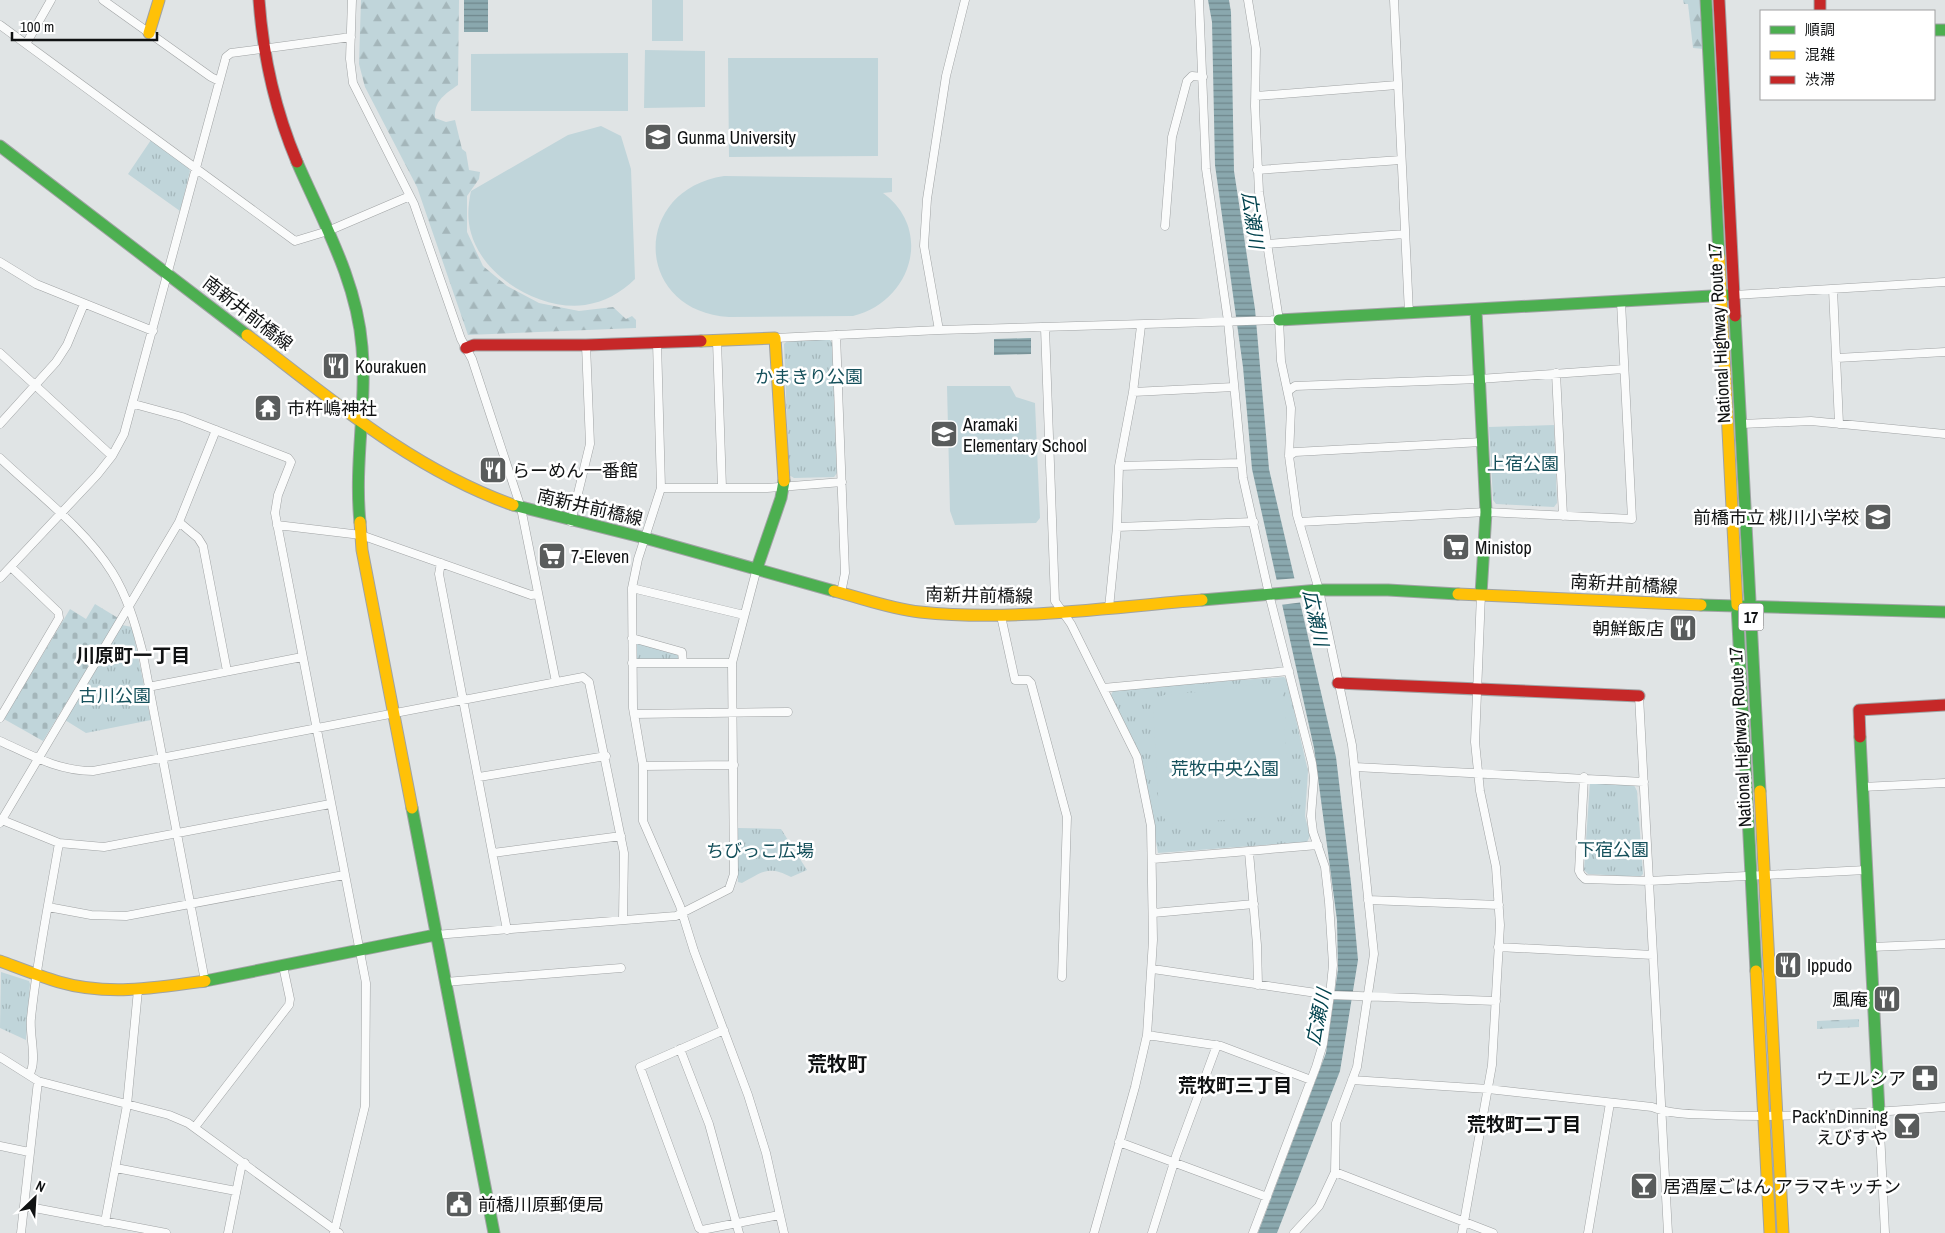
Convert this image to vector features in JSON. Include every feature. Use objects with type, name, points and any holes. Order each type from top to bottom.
[{"type":"main road","points":[[149,33],[159,0]]},
{"type":"main road","points":[[259,0],[264,49],[274,98],[285,132],[328,231],[351,290],[360,328],[364,375],[357,485],[365,567],[494,1233]]},
{"type":"main road","name":"National Highway Route 17","points":[[1706,0],[1770,1233]]},
{"type":"main road","name":"National Highway Route 17","points":[[1719,0],[1784,1233]]},
{"type":"main road","name":"南新井前橋線","points":[[0,146],[361,422],[431,469],[482,494],[521,508],[571,522],[645,538],[917,612],[1001,616],[1319,590],[1372,590],[1736,606],[1945,612]]},
{"type":"main road","points":[[1279,320],[1476,311],[1734,295]]},
{"type":"main road","points":[[1476,311],[1486,512],[1481,594]]},
{"type":"main road","points":[[466,348],[474,345],[586,345],[776,338],[783,487],[757,568]]},
{"type":"main road","points":[[1338,684],[1345,682],[1639,696]]},
{"type":"main road","points":[[1879,1112],[1859,710],[1945,705]]},
{"type":"main road","points":[[0,961],[35,975],[88,988],[138,990],[283,966],[435,936]]},
{"type":"street","points":[[26,44],[51,0]]},
{"type":"street","points":[[103,0],[219,81]]},
{"type":"street","points":[[352,0],[350,70],[356,92],[410,196],[466,348],[472,359],[521,508],[556,682]]},
{"type":"street","points":[[939,330],[924,246],[927,198],[946,76],[965,0]]},
{"type":"street","points":[[1200,0],[1206,169],[1230,320],[1241,463],[1312,763],[1314,778],[1311,816],[1325,868],[1333,965],[1322,1044],[1311,1080],[1253,1233]]},
{"type":"street","points":[[1248,0],[1256,48],[1257,170],[1279,320],[1281,361],[1291,408],[1288,456],[1299,522],[1319,590],[1352,745],[1374,958],[1358,1063],[1336,1123],[1335,1172],[1319,1206],[1294,1233]]},
{"type":"street","points":[[1394,0],[1409,313]]},
{"type":"street","points":[[0,25],[295,241],[328,231],[410,196]]},
{"type":"street","points":[[0,578],[60,515],[112,456],[124,434],[134,404],[227,54],[350,37]]},
{"type":"street","points":[[1165,226],[1173,131],[1187,81],[1192,76],[1203,77]]},
{"type":"street","points":[[1256,96],[1397,85]]},
{"type":"street","points":[[1257,170],[1401,160]]},
{"type":"street","points":[[1267,244],[1405,234]]},
{"type":"street","points":[[0,262],[29,280],[153,332]]},
{"type":"street","points":[[1734,295],[1945,282]]},
{"type":"street","points":[[1833,289],[1839,424]]},
{"type":"street","points":[[1299,522],[1486,512],[1632,519],[1621,302]]},
{"type":"street","points":[[0,424],[36,386],[62,354],[84,304]]},
{"type":"street","points":[[776,338],[939,330],[1141,326],[1230,320],[1279,320]]},
{"type":"street","points":[[1109,608],[1117,527],[1119,466],[1133,392],[1141,326]]},
{"type":"street","points":[[1044,328],[1054,593],[1061,612],[1071,624],[1139,762],[1151,826],[1153,859],[1153,969],[1146,1035],[1094,1233]]},
{"type":"street","points":[[836,335],[845,573],[841,592]]},
{"type":"street","points":[[717,341],[722,488]]},
{"type":"street","points":[[657,342],[662,488],[645,538],[632,588],[634,714],[643,766],[643,821],[682,915],[761,1136],[784,1233]]},
{"type":"street","points":[[571,522],[590,444],[586,345]]},
{"type":"street","points":[[0,352],[112,456]]},
{"type":"street","points":[[1837,358],[1945,352]]},
{"type":"street","points":[[1288,391],[1295,386],[1479,379],[1624,369]]},
{"type":"street","points":[[1556,373],[1563,516]]},
{"type":"street","points":[[1133,392],[1234,387]]},
{"type":"street","points":[[0,1057],[38,1081],[168,1115],[195,1127],[336,1232],[366,1100],[366,983],[277,525],[275,504],[290,459],[182,417],[134,404]]},
{"type":"street","points":[[1742,424],[1803,421],[1945,434]]},
{"type":"street","points":[[216,430],[179,522],[1,822],[59,843],[104,847],[330,804]]},
{"type":"street","points":[[1288,456],[1295,452],[1482,442]]},
{"type":"street","points":[[0,458],[102,558],[112,572],[129,606],[136,625],[205,980]]},
{"type":"street","points":[[1119,466],[1241,463]]},
{"type":"street","points":[[662,488],[783,487],[842,482]]},
{"type":"street","points":[[179,522],[198,538],[203,546],[228,671]]},
{"type":"street","points":[[1117,527],[1254,522]]},
{"type":"street","points":[[277,525],[361,535],[531,595],[538,594]]},
{"type":"street","points":[[441,563],[439,574],[507,930]]},
{"type":"street","points":[[0,718],[59,618],[58,612],[11,567]]},
{"type":"street","points":[[435,936],[682,915],[724,893],[733,881],[734,765],[732,663],[757,568]]},
{"type":"street","points":[[632,588],[744,615]]},
{"type":"street","points":[[1462,1233],[1488,1088],[1496,1002],[1500,905],[1494,851],[1478,773],[1475,742],[1481,594]]},
{"type":"street","points":[[1001,616],[1015,680],[1028,680],[1031,683],[1067,817],[1062,976]]},
{"type":"street","points":[[632,638],[682,652],[683,663]]},
{"type":"street","points":[[148,687],[302,657]]},
{"type":"street","points":[[632,663],[732,663]]},
{"type":"street","points":[[1103,688],[1289,671]]},
{"type":"street","points":[[0,741],[64,769],[93,771],[583,677],[590,682],[621,836],[624,860],[623,919]]},
{"type":"street","points":[[1639,696],[1668,1233]]},
{"type":"street","points":[[634,714],[788,712]]},
{"type":"street","points":[[479,777],[606,756]]},
{"type":"street","points":[[643,766],[734,765]]},
{"type":"street","points":[[1355,767],[1644,782]]},
{"type":"street","points":[[1584,778],[1581,875],[1585,879],[1649,881],[1866,870]]},
{"type":"street","points":[[1862,787],[1945,784]]},
{"type":"street","points":[[493,853],[621,836]]},
{"type":"street","points":[[28,1075],[33,1064],[30,1033],[35,975],[59,843]]},
{"type":"street","points":[[1153,859],[1318,845]]},
{"type":"street","points":[[1249,852],[1258,985]]},
{"type":"street","points":[[48,907],[91,915],[113,916],[191,905],[344,875]]},
{"type":"street","points":[[1368,900],[1500,905]]},
{"type":"street","points":[[1153,913],[1254,904]]},
{"type":"street","points":[[1871,947],[1945,944]]},
{"type":"street","points":[[1498,947],[1653,956]]},
{"type":"street","points":[[195,1127],[289,1005],[290,999],[283,966]]},
{"type":"street","points":[[445,982],[621,968]]},
{"type":"street","points":[[1153,969],[1330,995],[1368,995],[1496,1002]]},
{"type":"street","points":[[105,1222],[127,1105],[138,990]]},
{"type":"street","points":[[724,1030],[640,1067],[699,1228],[779,1215]]},
{"type":"street","points":[[1146,1035],[1217,1045],[1311,1080]]},
{"type":"street","points":[[1152,1233],[1174,1162],[1217,1045]]},
{"type":"street","points":[[680,1049],[709,1124],[739,1233]]},
{"type":"street","points":[[1352,1080],[1488,1088],[1652,1108],[1662,1112],[1764,1117],[1945,1107]]},
{"type":"street","points":[[22,1233],[29,1152],[38,1081]]},
{"type":"street","points":[[1588,1233],[1610,1103]]},
{"type":"street","points":[[1879,1112],[1885,1233]]},
{"type":"street","points":[[1119,1142],[1266,1197]]},
{"type":"street","points":[[0,1146],[29,1152]]},
{"type":"street","points":[[228,1233],[240,1168],[245,1163]]},
{"type":"street","points":[[116,1168],[236,1191]]},
{"type":"street","points":[[1335,1172],[1492,1233]]},
{"type":"street","points":[[24,1206],[166,1233]]},
{"type":"green space","points":[[361,0],[459,0],[458,85],[438,102],[435,118],[446,122],[455,120],[462,149],[466,152],[469,170],[480,172],[479,179],[467,196],[467,232],[483,266],[507,286],[539,303],[579,311],[613,307],[626,319],[632,316],[636,320],[636,328],[468,335],[417,187],[365,87],[359,64]]},
{"type":"green space","points":[[652,0],[683,0],[683,41],[652,41]]},
{"type":"green space","points":[[1683,0],[1702,0],[1704,49],[1693,48],[1688,4],[1684,4]]},
{"type":"green space","points":[[645,50],[705,51],[705,107],[644,108]]},
{"type":"green space","points":[[628,53],[628,111],[471,111],[471,54]]},
{"type":"green space","points":[[728,58],[878,58],[878,156],[729,157]]},
{"type":"green space","points":[[601,126],[621,136],[631,169],[635,279],[624,289],[612,296],[599,302],[585,305],[550,302],[532,296],[500,277],[477,249],[469,222],[471,191],[568,135]]},
{"type":"green space","points":[[151,140],[188,167],[190,171],[180,211],[128,174]]},
{"type":"green space","points":[[724,176],[892,178],[892,192],[883,193],[899,208],[908,226],[911,244],[909,263],[901,281],[889,296],[873,308],[853,316],[729,317],[697,310],[675,294],[661,273],[656,250],[659,225],[672,203],[694,186]]},
{"type":"green space","name":"かまきり公園","points":[[788,340],[830,340],[832,343],[837,473],[834,477],[794,478],[789,475],[784,344]]},
{"type":"green space","points":[[947,386],[1010,386],[1016,397],[1035,403],[1040,518],[1036,523],[955,525],[950,511]]},
{"type":"green space","name":"上宿公園","points":[[1554,425],[1557,503],[1554,507],[1496,504],[1493,500],[1489,427]]},
{"type":"green space","points":[[95,604],[118,618],[43,741],[4,719],[70,609],[86,619]]},
{"type":"green space","name":"古川公園","points":[[122,625],[132,627],[151,720],[86,733],[65,720]]},
{"type":"green space","points":[[636,643],[677,653],[679,660],[635,661]]},
{"type":"green space","name":"荒牧中央公園","points":[[1284,677],[1287,680],[1308,771],[1305,816],[1310,836],[1307,842],[1158,853],[1141,757],[1111,695],[1114,689]]},
{"type":"green space","name":"荒牧中央公園","points":[[1273,684],[1282,691],[1287,726],[1284,727],[1293,815],[1169,824],[1159,812],[1154,699],[1164,695],[1210,691],[1211,688]]},
{"type":"green space","name":"下宿公園","points":[[1590,782],[1634,785],[1637,791],[1643,874],[1640,877],[1588,874],[1584,870]]},
{"type":"green space","name":"ちびっこ広場","points":[[738,828],[781,829],[807,870],[791,877],[777,871],[766,871],[742,883],[738,882]]},
{"type":"green space","points":[[1,972],[29,981],[26,1040],[0,1028]]},
{"type":"green space","points":[[1859,1019],[1859,1027],[1817,1029],[1817,1021]]},
{"type":"water","points":[[464,0],[488,0],[488,32],[464,32]]},
{"type":"water","points":[[1208,0],[1229,0],[1231,12],[1234,171],[1255,309],[1269,469],[1336,757],[1358,960],[1340,1071],[1277,1233],[1258,1233],[1326,1053],[1338,969],[1337,920],[1314,748],[1252,469],[1243,367],[1215,165],[1212,22]]},
{"type":"water","points":[[1031,338],[1031,354],[994,355],[994,339]]},
{"type":"pier","points":[[1298,578],[1304,602],[1280,605],[1274,580]]},
{"type":"traffic: fast","points":[[1706,0],[1719,256]]},
{"type":"traffic: fast","points":[[1935,30],[1945,30]]},
{"type":"traffic: fast","points":[[0,146],[247,335]]},
{"type":"traffic: fast","points":[[297,162],[346,275],[359,323],[363,369],[358,478],[360,522]]},
{"type":"traffic: fast","points":[[1279,320],[1729,295]]},
{"type":"traffic: fast","points":[[1476,311],[1486,512],[1481,594]]},
{"type":"traffic: fast","points":[[1735,316],[1760,791]]},
{"type":"traffic: fast","points":[[757,568],[781,498],[784,481]]},
{"type":"traffic: fast","points":[[513,505],[645,538],[834,591]]},
{"type":"traffic: fast","points":[[1202,600],[1319,590],[1388,590],[1458,594]]},
{"type":"traffic: fast","points":[[1701,605],[1945,612]]},
{"type":"traffic: fast","points":[[1737,605],[1756,971]]},
{"type":"traffic: fast","points":[[1860,737],[1879,1112]]},
{"type":"traffic: fast","points":[[412,808],[494,1233]]},
{"type":"traffic: fast","points":[[205,981],[435,935]]},
{"type":"traffic: slow","points":[[149,33],[159,0]]},
{"type":"traffic: slow","points":[[1719,256],[1737,605]]},
{"type":"traffic: slow","points":[[247,335],[342,408],[407,453],[476,490],[513,505]]},
{"type":"traffic: slow","points":[[701,341],[775,338],[784,481]]},
{"type":"traffic: slow","points":[[360,522],[362,550],[412,808]]},
{"type":"traffic: slow","points":[[834,591],[898,608],[955,615],[1061,612],[1202,600]]},
{"type":"traffic: slow","points":[[1458,594],[1701,605]]},
{"type":"traffic: slow","points":[[1760,791],[1783,1233]]},
{"type":"traffic: slow","points":[[0,961],[59,982],[95,989],[132,989],[205,981]]},
{"type":"traffic: slow","points":[[1756,971],[1770,1233]]},
{"type":"traffic: jam","points":[[259,0],[271,82],[282,123],[297,162]]},
{"type":"traffic: jam","points":[[1719,0],[1735,316]]},
{"type":"traffic: jam","points":[[1820,0],[1820,10]]},
{"type":"traffic: jam","points":[[466,348],[474,345],[586,345],[701,341]]},
{"type":"traffic: jam","points":[[1338,683],[1639,696]]},
{"type":"traffic: jam","points":[[1860,737],[1859,710],[1945,705]]},
{"type":"place","name":"Gunma University","points":[[658,137]]},
{"type":"place","name":"Kourakuen","points":[[336,366]]},
{"type":"place","name":"市杵嶋神社","points":[[268,408]]},
{"type":"place","name":"Aramaki Elementary School","points":[[944,434]]},
{"type":"place","name":"らーめん一番館","points":[[493,470]]},
{"type":"place","name":"前橋市立 桃川小学校","points":[[1878,517]]},
{"type":"place","name":"Ministop","points":[[1456,547]]},
{"type":"place","name":"7-Eleven","points":[[552,556]]},
{"type":"place","name":"朝鮮飯店","points":[[1683,628]]},
{"type":"place","name":"Ippudo","points":[[1788,965]]},
{"type":"place","name":"風庵","points":[[1887,999]]},
{"type":"place","name":"ウエルシア","points":[[1925,1078]]},
{"type":"place","name":"Pack’nDinning えびすや","points":[[1907,1126]]},
{"type":"place","name":"居酒屋ごはん アラマキッチン","points":[[1644,1186]]},
{"type":"place","name":"前橋川原郵便局","points":[[459,1204]]},
{"type":"district","name":"川原町一丁目","points":[[133,655]]},
{"type":"district","name":"荒牧町","points":[[837,1063]]},
{"type":"district","name":"荒牧町三丁目","points":[[1235,1085]]},
{"type":"district","name":"荒牧町二丁目","points":[[1524,1124]]},
{"type":"water label","name":"広瀬川","points":[[1253,220]]},
{"type":"water label","name":"広瀬川","points":[[1316,618]]},
{"type":"water label","name":"広瀬川","points":[[1318,1017]]}]
